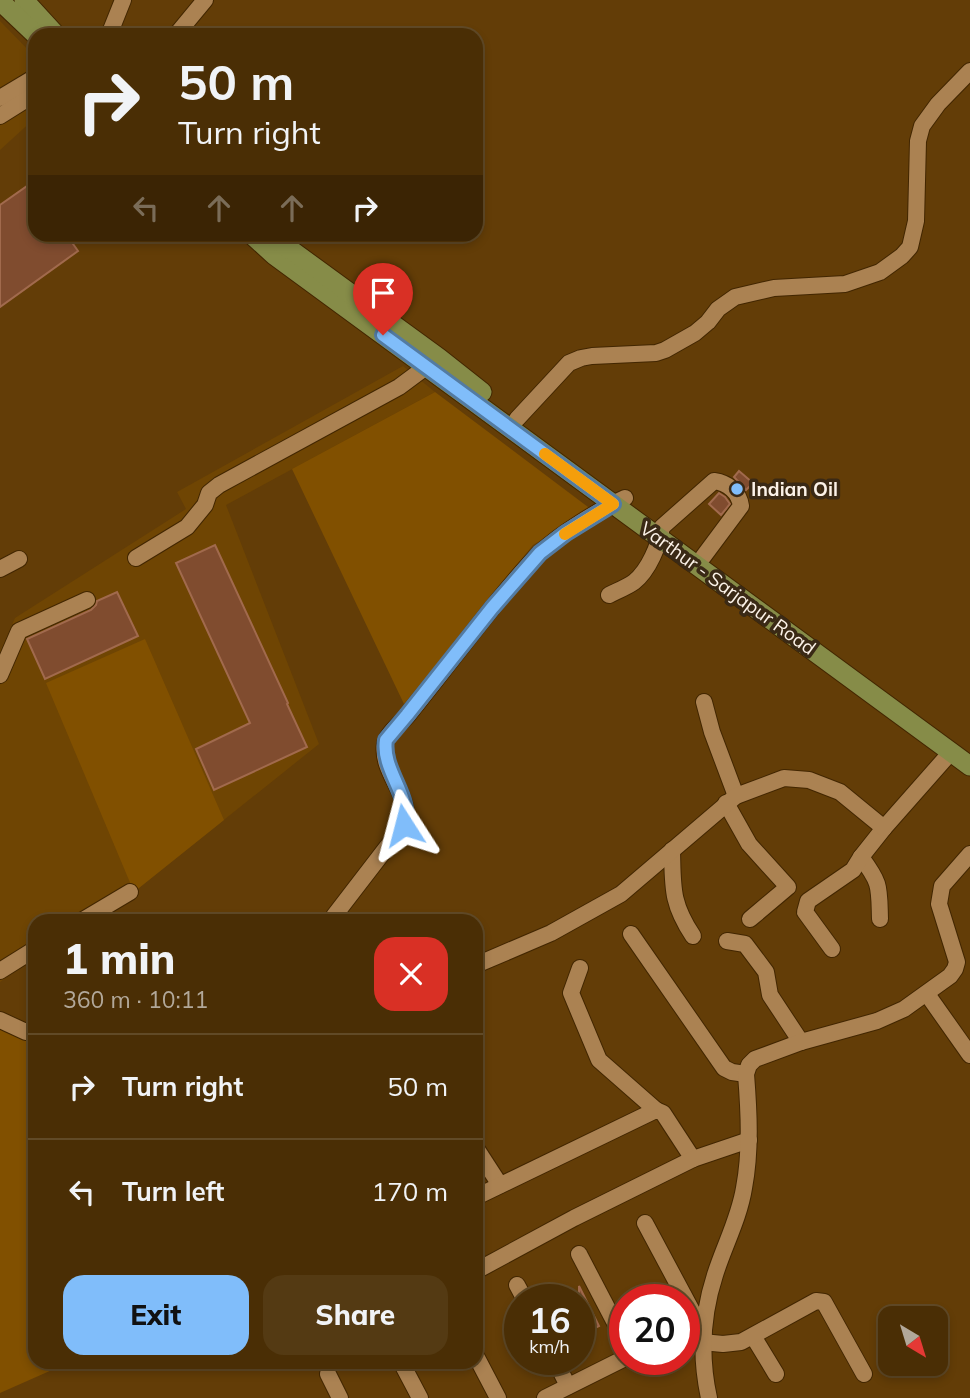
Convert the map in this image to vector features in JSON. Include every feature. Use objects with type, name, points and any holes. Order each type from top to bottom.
[{"type":"main road","points":[[24,0],[50,28]]},
{"type":"main road","points":[[0,1],[29,28]]},
{"type":"main road","name":"Varthur - Sarjapur Road","points":[[260,242],[274,255],[517,419],[619,501]]},
{"type":"main road","name":"Varthur - Sarjapur Road","points":[[279,242],[432,362],[961,752]]},
{"type":"main road","name":"Varthur - Sarjapur Road","points":[[661,533],[703,557],[961,752],[970,766]]},
{"type":"street","points":[[112,28],[123,0]]},
{"type":"street","points":[[182,28],[205,0]]},
{"type":"street","points":[[517,419],[569,363],[581,358],[665,350],[695,333],[708,323],[718,309],[735,297],[774,288],[845,284],[880,272],[902,257],[910,247],[916,221],[918,141],[922,126],[938,104],[970,71]]},
{"type":"street","points":[[0,97],[28,81]]},
{"type":"street","points":[[0,116],[28,98]]},
{"type":"street","points":[[135,558],[187,527],[205,505],[209,493],[219,485],[399,387],[432,362]]},
{"type":"street","points":[[609,595],[634,582],[644,572],[661,533],[714,481],[723,482],[740,498],[741,506],[703,557]]},
{"type":"street","points":[[336,914],[407,818],[385,758],[386,740],[540,553],[566,533],[619,501]]},
{"type":"street","points":[[0,569],[19,559]]},
{"type":"street","points":[[0,675],[19,631],[87,600]]},
{"type":"street","points":[[704,702],[731,800],[749,844],[788,887],[750,919]]},
{"type":"street","points":[[832,950],[805,912],[808,901],[853,870],[884,828],[961,752]]},
{"type":"street","points":[[483,962],[551,933],[621,894],[731,800],[784,778],[809,780],[840,792],[884,828]]},
{"type":"street","points":[[672,850],[673,892],[678,910],[693,936]]},
{"type":"street","points":[[861,857],[880,888],[880,919]]},
{"type":"street","points":[[700,1313],[734,1227],[745,1187],[749,1140],[746,1074],[749,1065],[755,1059],[801,1042],[877,1021],[904,1009],[950,976],[957,962],[939,904],[942,886],[969,858]]},
{"type":"street","points":[[93,914],[130,892]]},
{"type":"street","points":[[631,934],[724,1068],[746,1074]]},
{"type":"street","points":[[727,941],[745,944],[766,972],[770,995],[801,1042]]},
{"type":"street","points":[[0,971],[28,953]]},
{"type":"street","points":[[580,968],[571,993],[599,1060],[656,1110],[663,1113],[693,1159]]},
{"type":"street","points":[[927,994],[970,1055]]},
{"type":"street","points":[[0,1020],[28,1032]]},
{"type":"street","points":[[483,1194],[656,1110]]},
{"type":"street","points":[[483,1267],[693,1159],[749,1140]]},
{"type":"street","points":[[483,1159],[500,1185]]},
{"type":"street","points":[[645,1223],[676,1284]]},
{"type":"street","points":[[579,1254],[609,1311]]},
{"type":"street","points":[[702,1342],[741,1342],[816,1301],[824,1303],[864,1374]]},
{"type":"street","points":[[700,1336],[709,1398]]},
{"type":"street","points":[[752,1336],[776,1374]]},
{"type":"street","points":[[545,1398],[609,1366]]},
{"type":"street","points":[[405,1369],[420,1398]]},
{"type":"street","points":[[483,1369],[498,1398]]},
{"type":"street","points":[[328,1374],[340,1398]]},
{"type":"street","points":[[562,1375],[568,1386]]},
{"type":"shaded area","points":[[0,21],[28,50],[28,124],[0,150]]},
{"type":"shaded area","points":[[403,366],[435,392],[226,505],[319,744],[140,887],[100,914],[28,914],[28,963],[0,982],[0,651],[15,618],[186,509],[177,492]]},
{"type":"shaded area","points":[[435,392],[592,510],[533,545],[404,704],[292,469]]},
{"type":"shaded area","points":[[145,639],[224,820],[134,892],[46,683]]},
{"type":"shaded area","points":[[0,1027],[28,1041],[28,1369],[54,1369],[0,1393]]},
{"type":"building","points":[[28,185],[28,242],[72,242],[78,251],[0,307],[0,205]]},
{"type":"building","points":[[739,471],[753,483],[746,490],[734,477]]},
{"type":"building","points":[[719,493],[730,504],[721,515],[709,504]]},
{"type":"building","points":[[215,545],[307,747],[214,790],[196,749],[250,723],[176,563]]},
{"type":"building","points":[[117,592],[138,636],[45,679],[27,639],[91,610],[97,601]]},
{"type":"slow traffic","points":[[545,454],[613,504],[565,534]]},
{"type":"place","name":"Indian Oil","points":[[737,489]]},
{"type":"route","points":[[383,335],[613,504],[566,533],[540,553],[386,740],[385,758],[405,807],[407,818],[404,825]]}]
